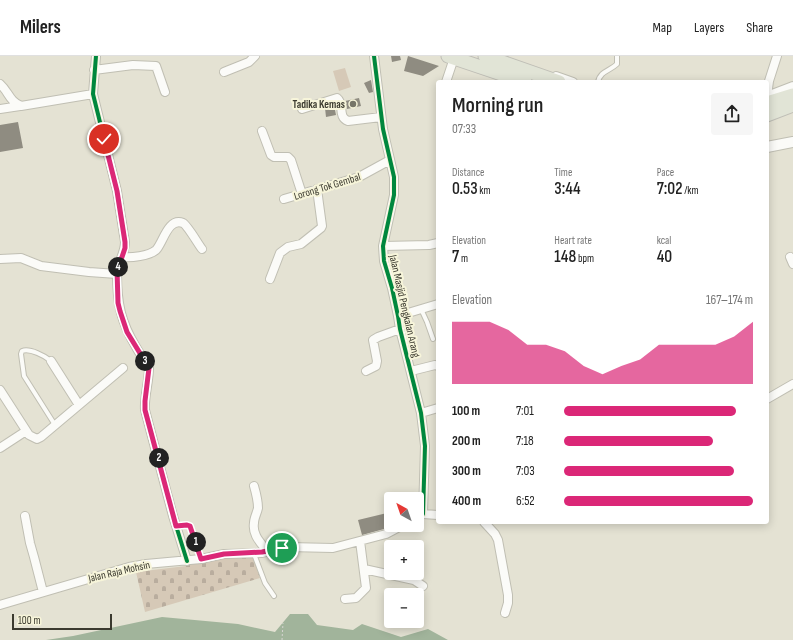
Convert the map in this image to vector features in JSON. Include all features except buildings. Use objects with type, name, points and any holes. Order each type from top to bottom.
[{"type":"highway","points":[[485,56],[553,80]]},
{"type":"highway","points":[[451,57],[519,80]]},
{"type":"highway","points":[[769,102],[793,95]]},
{"type":"highway","points":[[769,113],[793,105]]},
{"type":"street","points":[[96,56],[93,94],[117,191],[125,242],[125,248],[117,269],[118,303],[124,324],[149,368],[145,410],[176,526],[187,561]]},
{"type":"street","points":[[224,72],[249,62],[255,56]]},
{"type":"street","name":"Jalan Masjid Pengkalan Arang","points":[[374,56],[381,117],[394,177],[394,195],[383,246],[384,261],[392,288],[400,329],[421,414],[425,446],[422,492]]},
{"type":"street","points":[[500,56],[566,80]]},
{"type":"street","points":[[769,81],[776,56]]},
{"type":"street","points":[[446,80],[451,57]]},
{"type":"street","points":[[94,70],[130,66],[156,66],[166,92]]},
{"type":"street","points":[[0,84],[12,100],[21,106]]},
{"type":"street","points":[[769,95],[793,86]]},
{"type":"street","points":[[0,109],[93,94]]},
{"type":"street","points":[[302,109],[337,98],[340,102],[342,116],[344,119],[348,120],[381,117]]},
{"type":"street","points":[[262,130],[271,155],[274,157],[288,157],[291,160],[302,194]]},
{"type":"street","points":[[769,147],[793,142]]},
{"type":"street","name":"Lorong Tok Gembal","points":[[284,199],[359,177],[390,160]]},
{"type":"street","points":[[270,278],[280,253],[288,247],[301,244],[321,228],[317,189]]},
{"type":"street","points":[[122,257],[134,258],[153,252],[159,246],[169,228],[174,224],[179,223],[185,225],[202,249]]},
{"type":"street","points":[[383,246],[428,245],[436,243]]},
{"type":"street","points":[[0,259],[21,258],[41,266],[117,274]]},
{"type":"street","points":[[398,316],[436,305]]},
{"type":"street","points":[[366,371],[376,366],[377,361],[373,340],[400,329]]},
{"type":"street","points":[[51,361],[79,405]]},
{"type":"street","points":[[411,371],[436,365]]},
{"type":"street","points":[[0,390],[29,435],[37,439],[123,368]]},
{"type":"street","points":[[769,398],[793,384]]},
{"type":"street","points":[[421,414],[436,409]]},
{"type":"street","points":[[0,448],[26,431]]},
{"type":"street","points":[[254,486],[258,509],[253,525],[254,532],[268,551]]},
{"type":"street","points":[[424,516],[436,515]]},
{"type":"street","points":[[25,516],[30,543],[43,592]]},
{"type":"street","points":[[486,524],[495,534],[498,540],[508,595],[508,603],[505,613]]},
{"type":"street","name":"Jalan Raja Mohsin","points":[[0,605],[129,567],[146,564],[187,561],[224,554],[254,553],[288,547],[333,548],[390,532]]},
{"type":"street","points":[[345,599],[356,598],[366,588],[360,541]]},
{"type":"street","points":[[364,569],[414,580],[423,586]]},
{"type":"lane","points":[[599,80],[601,75],[617,64],[617,56]]},
{"type":"lane","points":[[420,309],[427,322],[433,339]]},
{"type":"lane","points":[[51,361],[27,350],[22,351],[21,354],[24,376],[55,425]]},
{"type":"lane","points":[[176,526],[190,526],[201,559]]},
{"type":"lane","points":[[254,553],[263,579],[274,596]]},
{"type":"path","points":[[282,640],[283,623]]},
{"type":"green space","points":[[345,68],[351,87],[339,91],[333,71]]},
{"type":"green space","points":[[221,556],[253,557],[260,578],[145,612],[136,572],[186,566]]},
{"type":"shaded area","points":[[290,614],[308,614],[317,625],[353,630],[362,624],[401,637],[428,629],[448,640],[46,640],[73,636],[162,617],[238,624],[275,632]]},
{"type":"cycle path","points":[[96,56],[93,94],[117,191],[125,242],[124,251],[117,270],[119,304],[123,321],[131,338],[149,368],[145,410],[173,516],[187,561]]},
{"type":"cycle path","points":[[374,56],[383,129],[394,177],[394,195],[383,246],[384,261],[392,288],[400,329],[421,413],[425,446],[424,492]]},
{"type":"place","name":"Tadika Kemas","points":[[353,104]]},
{"type":"route","points":[[104,139],[117,191],[125,242],[125,248],[117,269],[118,303],[127,332],[149,368],[145,392],[145,410],[176,526],[190,526],[201,559],[224,554],[254,553],[282,548]]}]
